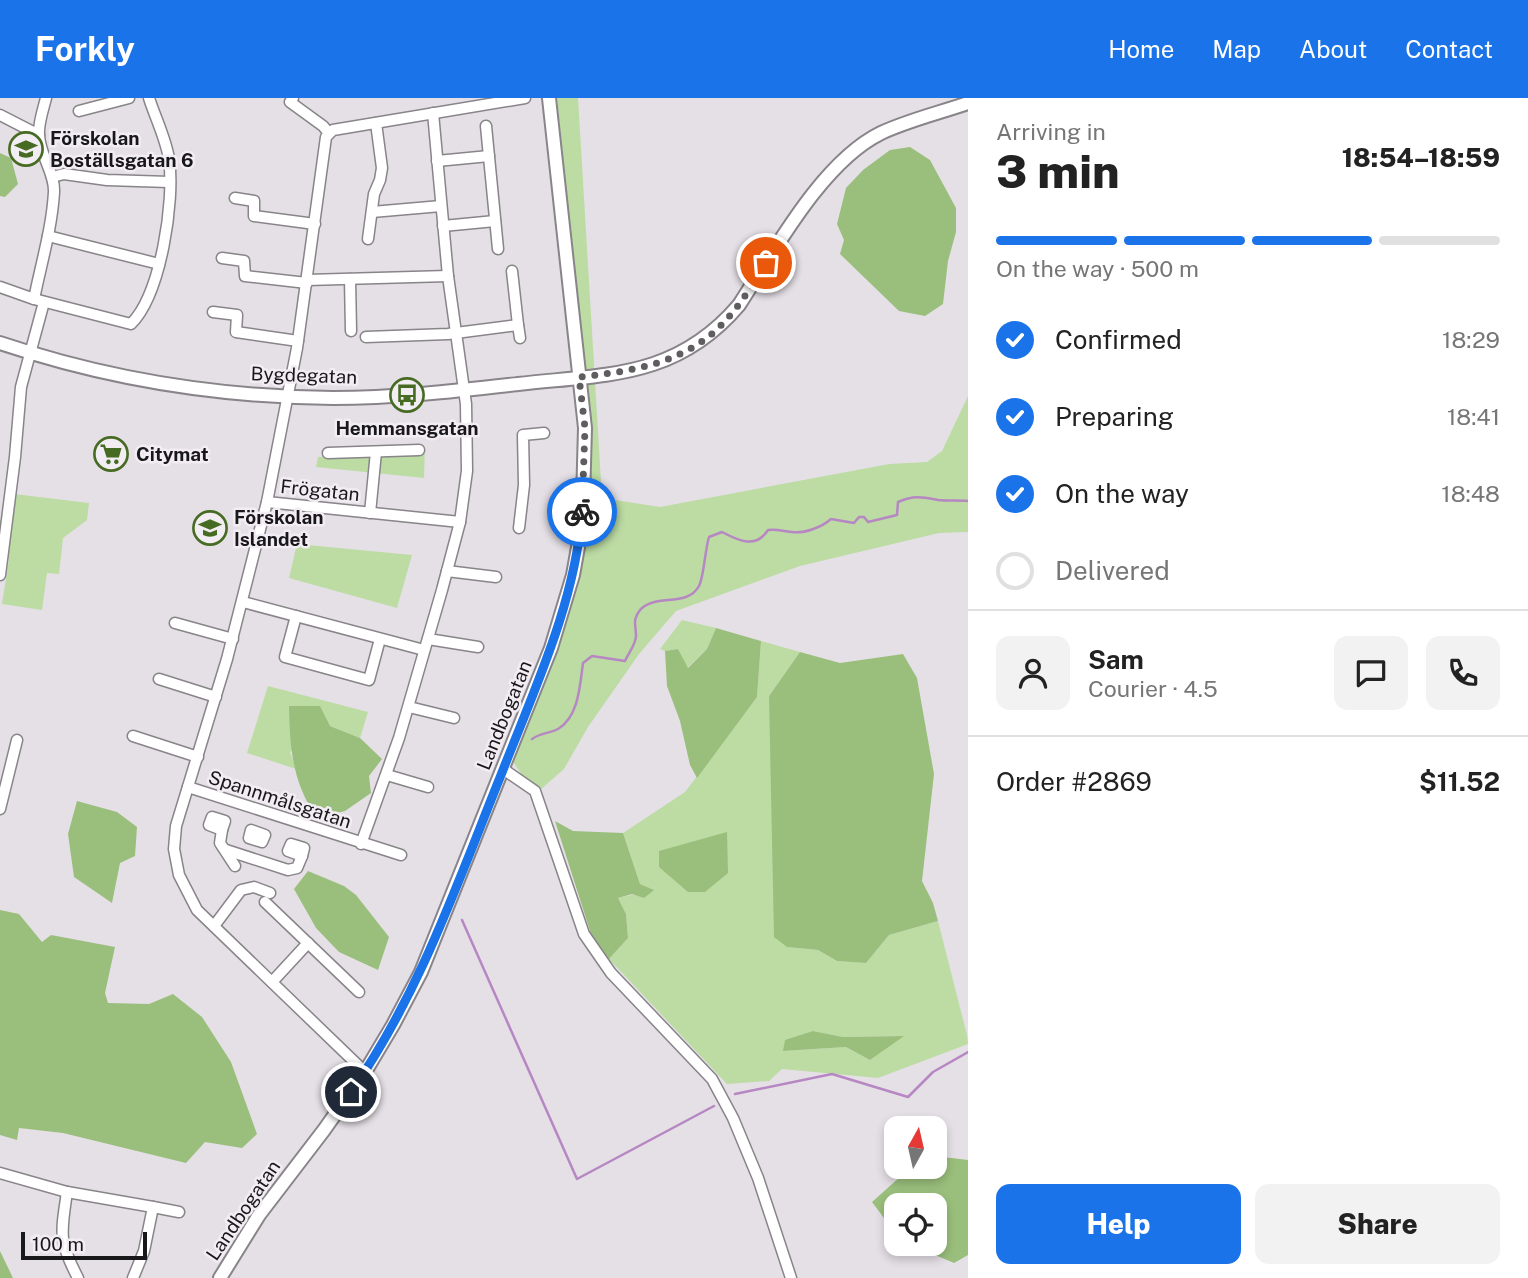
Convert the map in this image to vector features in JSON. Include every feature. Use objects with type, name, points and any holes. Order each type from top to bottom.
[{"type":"street","points":[[0,575],[15,457],[20,387],[30,354],[54,190],[39,135],[46,98]]},
{"type":"street","points":[[79,111],[129,98]]},
{"type":"street","points":[[0,288],[131,324],[138,318],[159,264],[168,217],[170,182],[169,159],[149,98]]},
{"type":"street","points":[[329,132],[477,102],[525,98]]},
{"type":"street","name":"Landbogatan","points":[[220,1278],[259,1215],[365,1072],[421,972],[551,648],[573,575],[585,468],[585,428],[549,98]]},
{"type":"street","points":[[289,103],[329,132]]},
{"type":"street","name":"Bygdegatan","points":[[0,344],[75,366],[164,383],[288,396],[370,397],[464,390],[646,367],[691,349],[709,336],[738,305],[816,191],[843,159],[881,133],[968,103]]},
{"type":"street","name":"Spannmålsgatan","points":[[361,844],[409,707],[447,571],[460,522],[468,450],[464,390],[447,276],[433,113]]},
{"type":"street","points":[[0,115],[39,135]]},
{"type":"street","points":[[368,239],[382,168],[376,123]]},
{"type":"street","points":[[486,126],[498,249]]},
{"type":"street","points":[[329,132],[325,142],[298,341],[267,502],[233,639],[176,826],[174,849],[182,885],[189,897],[214,926],[365,1072]]},
{"type":"street","points":[[437,161],[489,156]]},
{"type":"street","points":[[52,177],[64,174],[107,180],[170,182]]},
{"type":"street","points":[[235,198],[254,201],[254,216],[314,224]]},
{"type":"street","points":[[372,212],[441,206]]},
{"type":"street","points":[[443,226],[495,221]]},
{"type":"street","points":[[48,236],[159,264]]},
{"type":"street","points":[[222,258],[244,261],[245,276],[307,282],[447,276]]},
{"type":"street","points":[[512,271],[520,338]]},
{"type":"street","points":[[350,279],[351,331]]},
{"type":"street","points":[[214,312],[237,315],[236,332],[298,341]]},
{"type":"street","points":[[366,337],[455,333],[518,325]]},
{"type":"street","points":[[519,528],[524,485],[523,435],[544,433]]},
{"type":"street","name":"Frögatan","points":[[328,453],[419,450]]},
{"type":"street","name":"Frögatan","points":[[370,513],[376,452]]},
{"type":"street","name":"Frögatan","points":[[267,502],[460,522]]},
{"type":"street","points":[[447,571],[496,578]]},
{"type":"street","points":[[243,602],[424,650]]},
{"type":"street","points":[[296,616],[285,657],[369,680],[380,639]]},
{"type":"street","points":[[175,623],[233,639]]},
{"type":"street","points":[[428,639],[478,647]]},
{"type":"street","points":[[159,679],[216,697]]},
{"type":"street","points":[[409,707],[454,718]]},
{"type":"street","points":[[133,736],[198,757]]},
{"type":"street","points":[[0,809],[4,781],[17,740]]},
{"type":"street","points":[[503,769],[535,791],[584,934],[604,964],[712,1079],[733,1118],[758,1178],[791,1278]]},
{"type":"street","points":[[387,775],[428,787]]},
{"type":"street","name":"Spannmålsgatan","points":[[188,787],[401,855]]},
{"type":"street","points":[[222,830],[220,843],[235,866]]},
{"type":"street","points":[[256,860],[262,842]]},
{"type":"street","points":[[226,850],[292,870],[297,868],[302,856]]},
{"type":"street","points":[[214,926],[241,890],[254,887],[359,992]]},
{"type":"street","points":[[272,982],[309,943]]},
{"type":"street","points":[[0,1173],[68,1192],[179,1212]]},
{"type":"street","points":[[68,1192],[62,1239],[65,1253],[78,1278]]},
{"type":"street","points":[[133,1278],[144,1251],[153,1207]]},
{"type":"green space","points":[[557,98],[578,98],[602,498],[660,507],[889,464],[927,462],[942,451],[968,396],[968,532],[939,533],[800,566],[676,611],[639,654],[588,727],[564,769],[540,790],[525,780],[512,760],[585,519],[592,445]]},
{"type":"green space","points":[[910,147],[930,160],[956,208],[956,232],[948,261],[943,304],[925,316],[899,311],[840,254],[844,240],[837,224],[846,188],[863,170],[890,150]]},
{"type":"green space","points":[[0,153],[11,158],[18,184],[5,197],[0,196]]},
{"type":"green space","points":[[422,447],[425,447],[424,478],[316,467],[318,457],[421,453]]},
{"type":"green space","points":[[6,493],[89,503],[87,520],[63,538],[59,574],[47,573],[42,610],[2,604],[9,559],[0,557],[0,520]]},
{"type":"green space","points":[[297,544],[412,555],[397,608],[289,578]]},
{"type":"green space","points":[[682,620],[716,628],[707,649],[687,668],[678,649],[660,649]]},
{"type":"green space","points":[[716,628],[761,641],[757,697],[697,778],[690,765],[680,721],[667,686],[665,651],[678,649],[688,668],[707,649]]},
{"type":"green space","points":[[761,641],[800,652],[769,696],[787,947],[818,950],[837,961],[866,963],[889,935],[938,921],[968,1044],[878,1078],[782,1069],[769,1081],[727,1084],[609,959],[628,938],[626,914],[618,898],[653,890],[640,884],[623,833],[685,792],[757,697]],"holes":[[[813,1031],[843,1037],[902,1036],[870,1060],[846,1047],[784,1051]]]},
{"type":"green space","points":[[800,652],[840,663],[903,654],[917,678],[934,774],[922,881],[938,921],[889,935],[866,963],[837,961],[818,950],[787,947],[774,937],[769,696]]},
{"type":"green space","points":[[268,686],[368,712],[360,738],[330,726],[290,752],[296,769],[247,753]]},
{"type":"green space","points":[[289,706],[320,706],[330,726],[360,738],[382,759],[369,776],[371,793],[345,811],[317,818],[297,778],[290,736]]},
{"type":"green space","points":[[77,801],[117,812],[137,827],[135,856],[120,863],[112,903],[74,877],[68,834]]},
{"type":"green space","points":[[555,821],[573,831],[623,833],[640,884],[654,890],[644,898],[632,894],[618,898],[626,914],[628,938],[609,959],[591,934]]},
{"type":"green space","points":[[727,832],[728,873],[705,892],[688,892],[659,867],[659,851]]},
{"type":"green space","points":[[308,871],[344,886],[356,895],[389,937],[378,970],[339,952],[316,928],[294,889]]},
{"type":"green space","points":[[0,910],[19,914],[42,942],[51,935],[115,947],[105,993],[108,1003],[149,1004],[173,994],[202,1017],[231,1062],[257,1134],[242,1148],[205,1142],[186,1163],[63,1133],[19,1128],[17,1140],[0,1135]]},
{"type":"green space","points":[[813,1031],[843,1037],[904,1036],[870,1060],[846,1047],[783,1051],[785,1040]]},
{"type":"green space","points":[[947,1157],[968,1160],[968,1255],[954,1263],[937,1256],[947,1256],[947,1193],[884,1193],[884,1218],[872,1202],[897,1180],[947,1180]]},
{"type":"green space","points":[[0,1251],[13,1278],[0,1278]]},
{"type":"waterway","points":[[532,739],[558,729],[570,717],[577,699],[583,663],[592,656],[625,661],[636,639],[635,620],[640,610],[654,602],[679,599],[694,593],[701,582],[709,537],[722,532],[747,542],[758,540],[768,530],[802,532],[831,519],[854,523],[859,517],[864,517],[868,522],[897,515],[898,502],[913,498],[968,501]]},
{"type":"waterway","points":[[462,920],[577,1179],[714,1106]]},
{"type":"waterway","points":[[735,1094],[832,1074],[908,1097],[933,1072],[968,1052]]},
{"type":"way so far","points":[[582,512],[585,428],[579,377],[646,367],[691,349],[725,322],[766,263]]},
{"type":"place","name":"Förskolan Boställsgatan 6","points":[[26,149]]},
{"type":"place","name":"Hemmansgatan","points":[[407,395]]},
{"type":"place","name":"Citymat","points":[[111,454]]},
{"type":"place","name":"Förskolan Islandet","points":[[210,528]]},
{"type":"route","points":[[351,1092],[393,1026],[421,972],[458,882],[551,648],[573,575],[582,512]]}]
